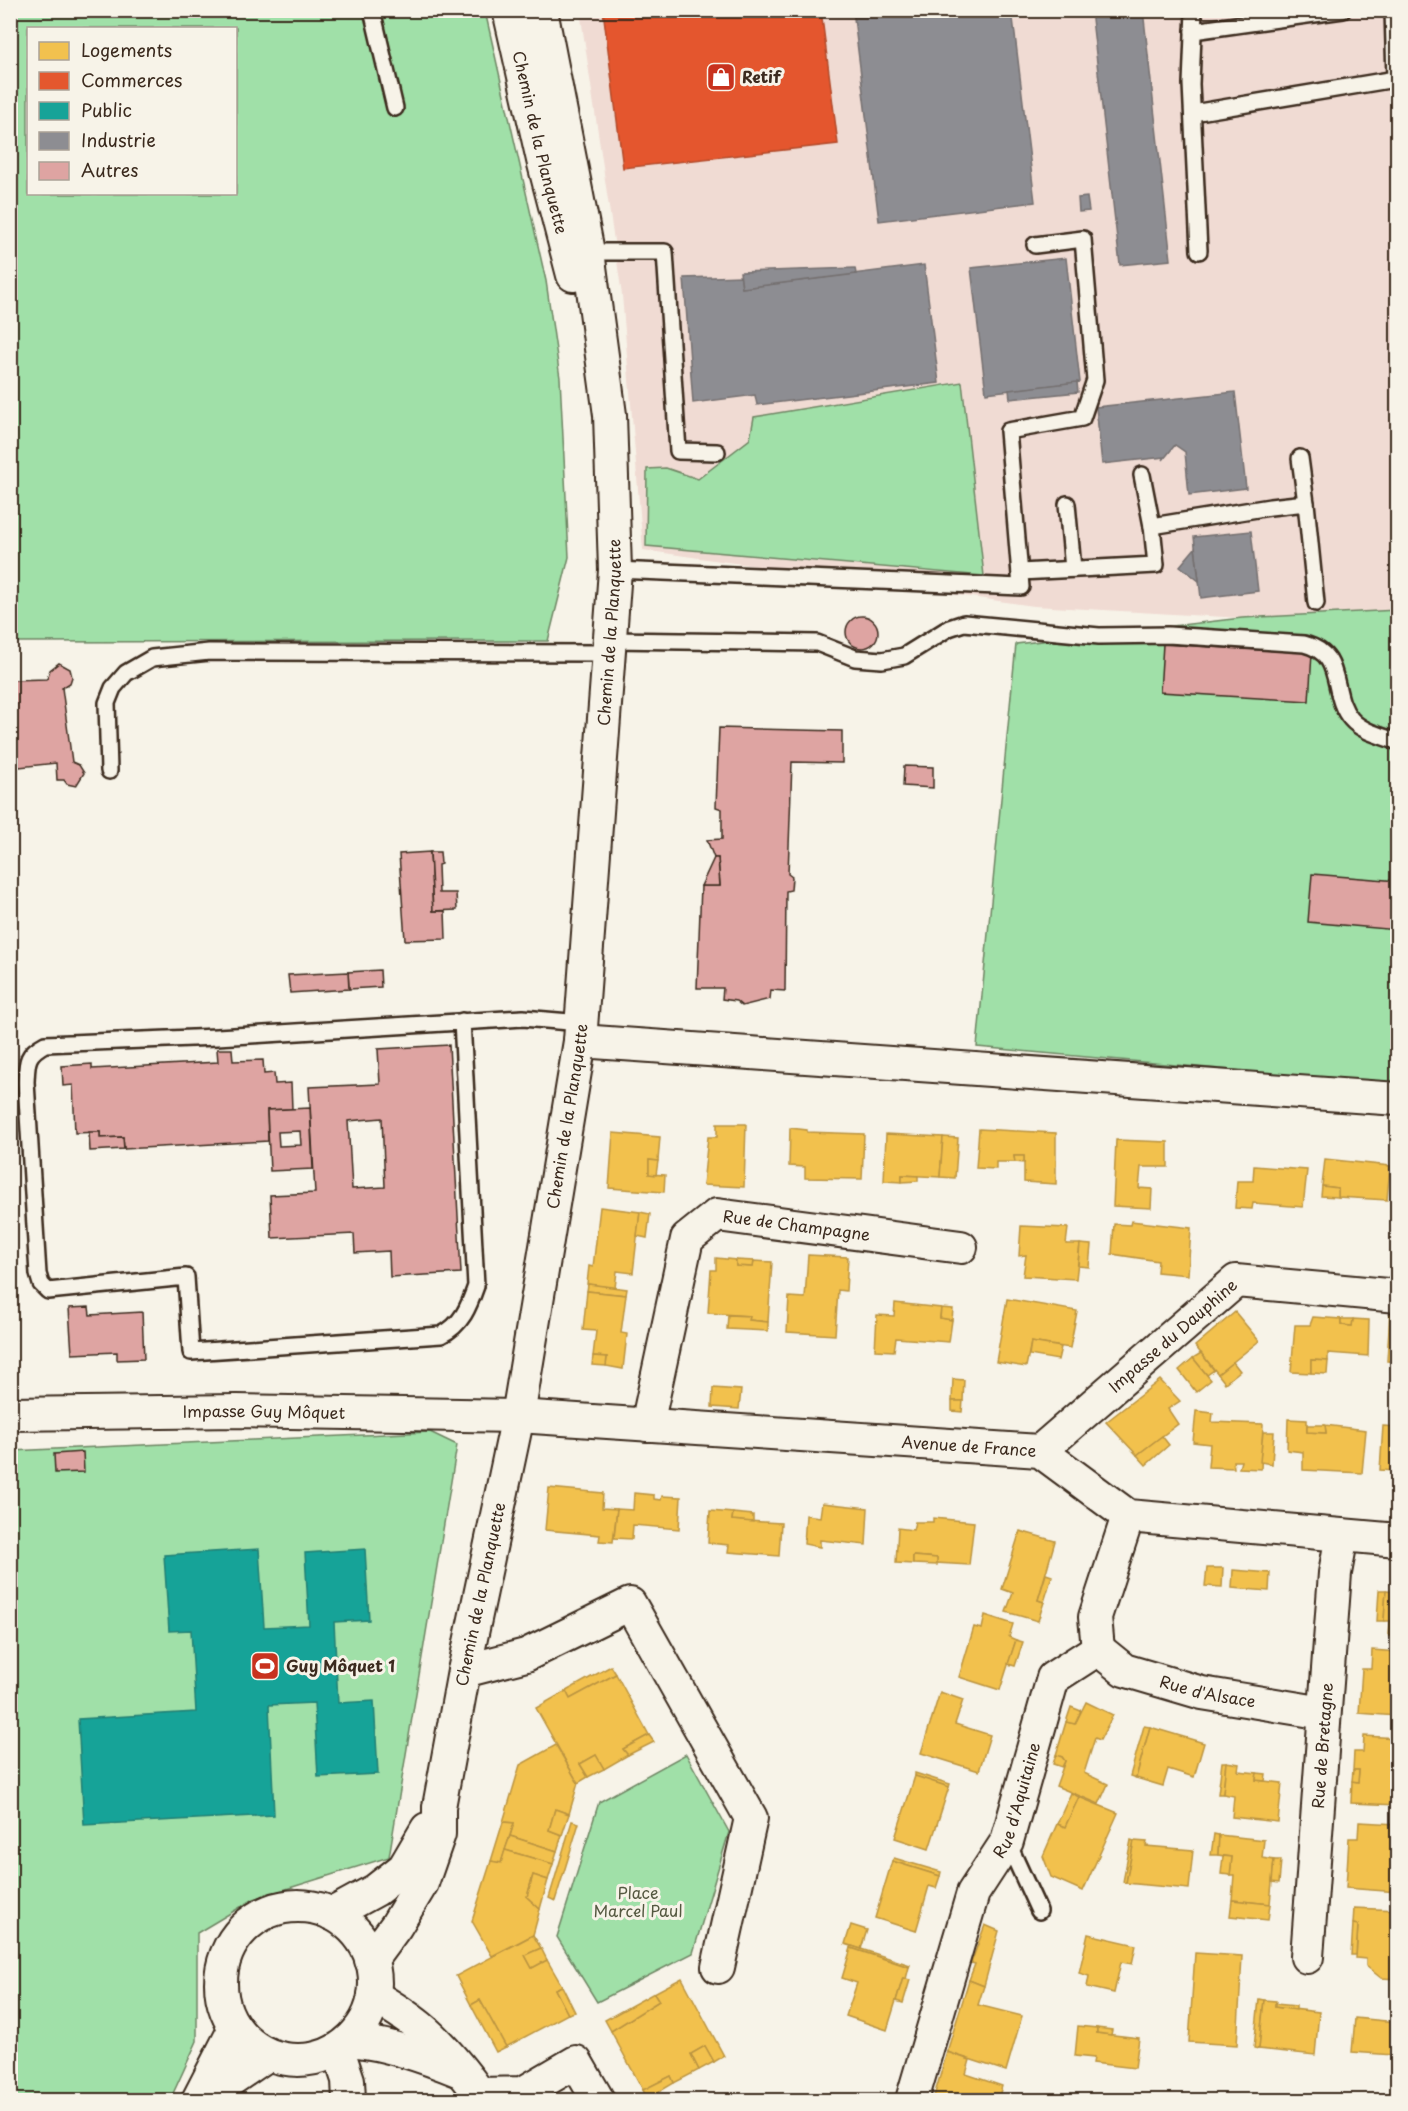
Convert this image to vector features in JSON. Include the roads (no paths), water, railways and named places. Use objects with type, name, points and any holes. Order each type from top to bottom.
[{"type":"street","name":"Chemin de la Planquette","points":[[509,10],[543,160],[610,415]]},
{"type":"street","name":"Chemin de la Planquette","points":[[371,1960],[396,1926],[422,1883],[439,1834],[439,1807],[464,1671],[518,1416],[580,1032],[615,570],[610,415],[588,252],[541,10]]},
{"type":"street","points":[[580,1032],[1398,1099]]},
{"type":"street","name":"Rue de Champagne","points":[[647,1425],[687,1239],[717,1215],[961,1247]]},
{"type":"street","name":"Impasse du Dauphine","points":[[1040,1451],[1236,1281],[1398,1296]]},
{"type":"street","name":"Impasse Guy Môquet","points":[[10,1414],[237,1411],[518,1416]]},
{"type":"street","name":"Avenue de France","points":[[518,1416],[1040,1451],[1128,1516]]},
{"type":"street","points":[[1098,1649],[1095,1617],[1128,1516],[1398,1540]]},
{"type":"street","name":"Rue de Bretagne","points":[[1307,1957],[1335,1573],[1342,1535]]},
{"type":"street","points":[[464,1671],[526,1655],[630,1604],[751,1818],[718,1967]]},
{"type":"street","name":"Rue d'Alsace","points":[[1098,1649],[1124,1670],[1202,1693],[1324,1713]]},
{"type":"street","name":"Rue d'Aquitaine","points":[[912,2100],[973,1893],[1007,1841],[1053,1678],[1098,1649]]},
{"type":"street","name":"Chemin de la Planquette","points":[[332,1914],[376,1890],[404,1868],[439,1807]]},
{"type":"street","points":[[288,1906],[311,1907],[332,1914],[349,1925],[363,1941],[371,1960],[375,1977],[374,1996],[366,2020],[344,2045],[321,2057],[285,2060],[267,2055],[249,2043],[235,2028],[225,2008],[221,1985],[224,1963],[232,1942],[247,1925],[266,1913],[288,1906]]},
{"type":"street","points":[[374,1996],[416,2022],[435,2039],[475,2089]]},
{"type":"street","points":[[199,2100],[235,2028]]},
{"type":"street","points":[[344,2045],[377,2043],[402,2049],[429,2058],[475,2089],[523,2093],[576,2062],[598,2100]]},
{"type":"street","points":[[344,2045],[349,2100]]},
{"type":"street","points":[[199,2100],[267,2055]]},
{"type":"lane","points":[[372,10],[395,108]]},
{"type":"lane","points":[[1194,10],[1191,84],[1199,251]]},
{"type":"lane","points":[[1193,30],[1343,10]]},
{"type":"lane","points":[[1193,113],[1395,79],[1393,10]]},
{"type":"lane","points":[[615,570],[1021,587],[1008,430],[1082,418],[1095,380],[1083,239],[1035,245]]},
{"type":"lane","points":[[588,252],[665,252],[678,451],[717,452]]},
{"type":"lane","points":[[1300,458],[1316,603]]},
{"type":"lane","points":[[1020,572],[1156,565],[1152,526],[1142,475]]},
{"type":"lane","points":[[1152,526],[1306,503]]},
{"type":"lane","points":[[1068,504],[1073,569]]},
{"type":"lane","points":[[109,771],[107,702],[113,688],[126,673],[152,657],[209,652],[817,643],[855,658],[882,660],[904,656],[949,628],[964,623],[1099,636],[1168,635],[1304,644],[1330,659],[1343,707],[1353,721],[1360,727],[1398,742]]},
{"type":"lane","points":[[462,1021],[476,1286],[469,1307],[453,1329],[441,1335],[191,1352],[186,1277],[48,1291],[41,1284],[38,1274],[26,1082],[27,1063],[33,1051],[45,1044],[217,1037],[462,1021],[524,1018],[580,1032]]},
{"type":"lane","points":[[1007,1841],[1039,1911]]},
{"type":"place","name":"Retif","points":[[721,77]]},
{"type":"place","name":"Guy Môquet 1","points":[[265,1666]]},
{"type":"park label","name":"Place Marcel Paul","points":[[638,1902]]}]
